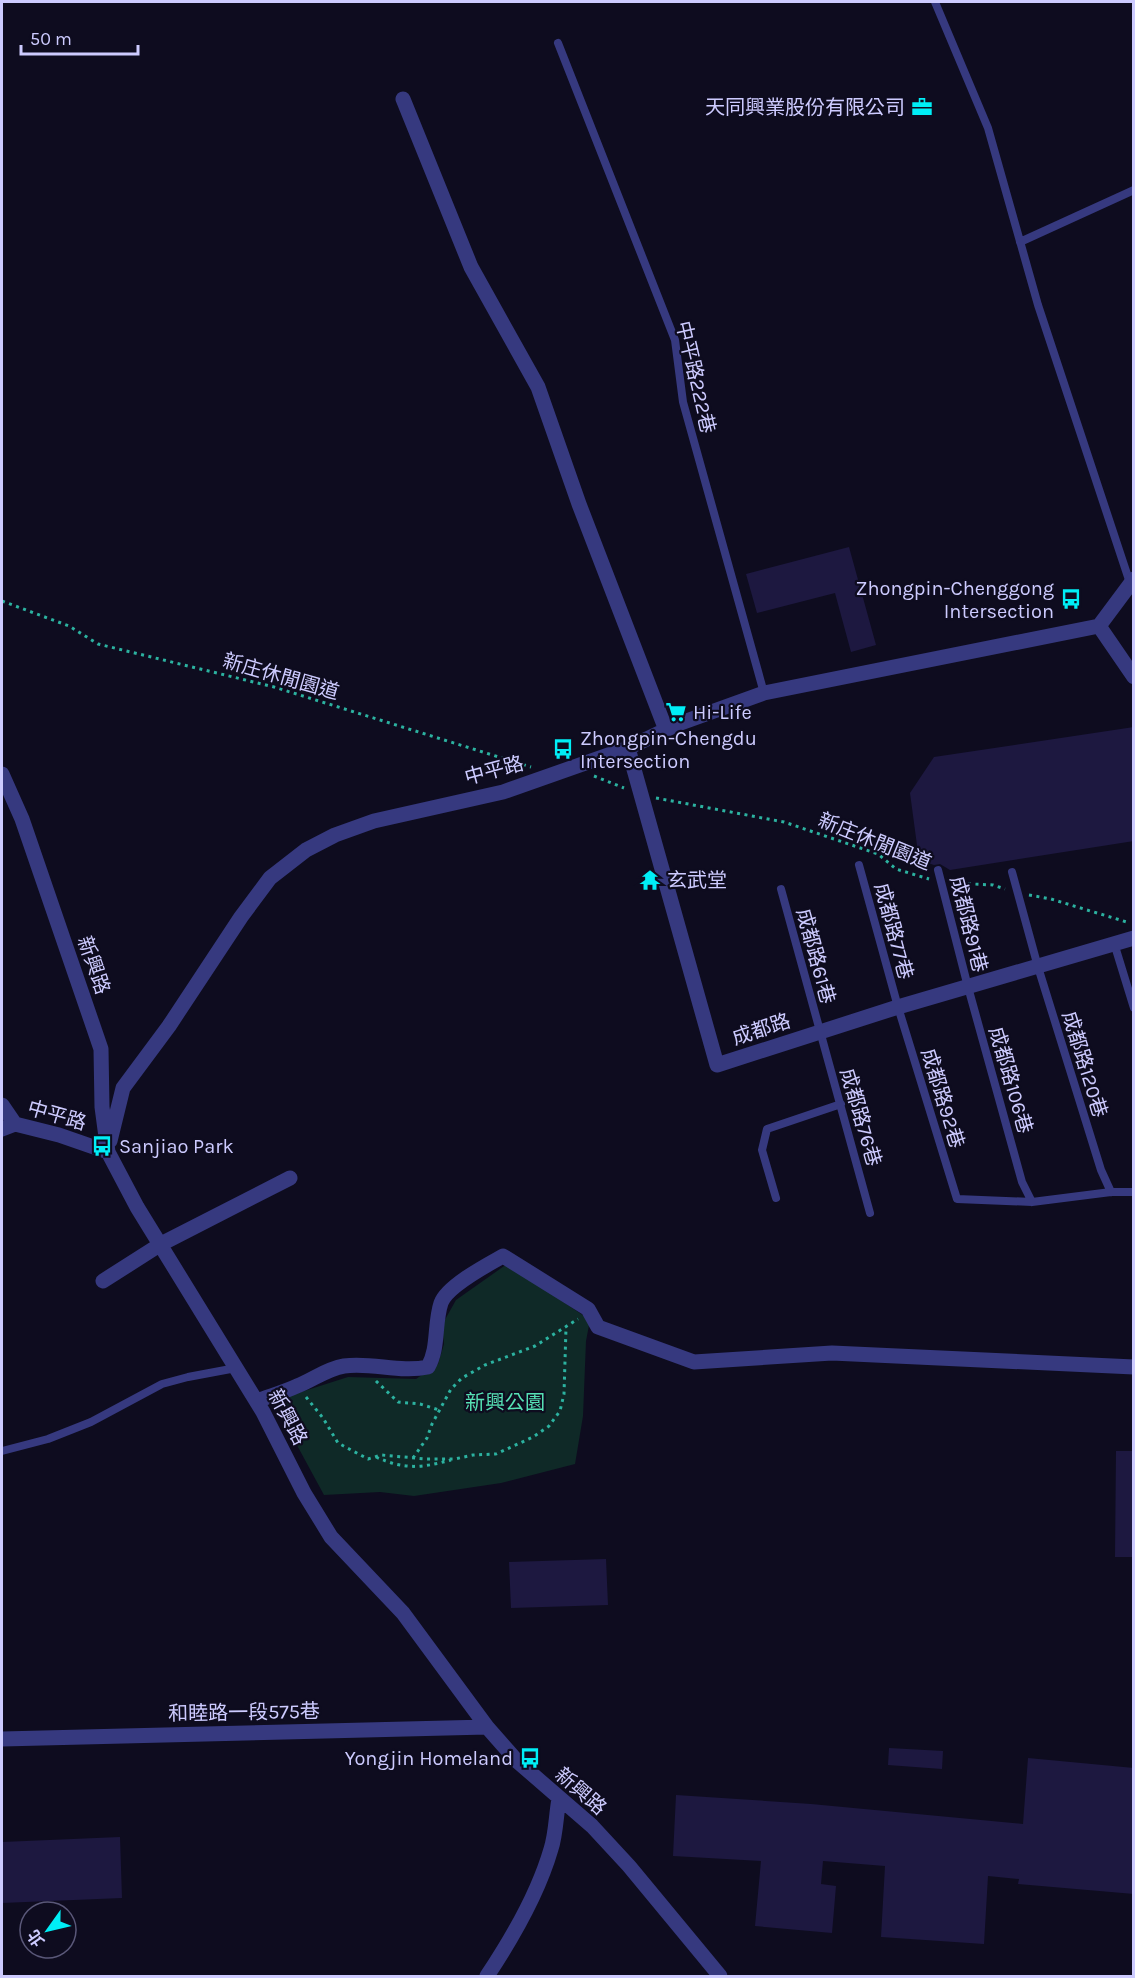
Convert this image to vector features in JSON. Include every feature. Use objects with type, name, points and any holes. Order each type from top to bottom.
[{"type":"street","points":[[403,99],[471,267],[538,387],[579,504],[666,730]]},
{"type":"street","points":[[1132,581],[1099,626],[1134,677]]},
{"type":"street","name":"中平路","points":[[8,1127],[59,1135],[108,1152],[123,1088],[169,1026],[241,917],[270,878],[306,850],[335,835],[374,821],[503,792],[628,748],[678,724],[764,693],[1099,626]]},
{"type":"street","name":"成都路","points":[[628,748],[717,1065],[898,1007],[1134,938]]},
{"type":"street","name":"新興路","points":[[2,774],[22,819],[101,1049],[102,1107],[108,1152],[121,1178],[257,1401],[304,1493],[331,1537],[403,1613],[487,1727],[517,1761],[592,1826],[629,1866],[720,1977]]},
{"type":"street","points":[[2,1106],[8,1127]]},
{"type":"street","points":[[103,1281],[161,1244],[290,1178]]},
{"type":"street","points":[[257,1401],[298,1386],[323,1372],[344,1366],[412,1371],[428,1367],[433,1358],[441,1302],[451,1289],[503,1256],[588,1309],[598,1327],[694,1362],[832,1353],[1134,1367]]},
{"type":"street","name":"和睦路一段575巷","points":[[2,1739],[487,1727]]},
{"type":"street","points":[[487,1977],[505,1949],[534,1894],[552,1848],[559,1799]]},
{"type":"lane","points":[[935,2],[988,128],[1038,305],[1132,581]]},
{"type":"lane","name":"中平路222巷","points":[[558,43],[675,340],[683,402],[764,693]]},
{"type":"lane","points":[[1020,242],[1134,190]]},
{"type":"lane","name":"成都路77巷","points":[[859,865],[898,1007]]},
{"type":"lane","name":"成都路91巷","points":[[938,870],[968,987]]},
{"type":"lane","name":"成都路120巷","points":[[1012,872],[1038,967],[1101,1170],[1111,1192]]},
{"type":"lane","name":"成都路61巷","points":[[781,889],[819,1032]]},
{"type":"lane","points":[[1114,943],[1134,1008]]},
{"type":"lane","name":"成都路106巷","points":[[968,987],[1022,1182],[1032,1202]]},
{"type":"lane","name":"成都路92巷","points":[[898,1007],[957,1199],[1032,1202]]},
{"type":"lane","name":"成都路76巷","points":[[819,1032],[870,1213]]},
{"type":"lane","points":[[776,1198],[762,1150],[767,1129],[841,1104]]},
{"type":"lane","points":[[1032,1202],[1111,1192],[1134,1192]]},
{"type":"lane","points":[[2,1451],[48,1439],[91,1422],[162,1384],[236,1368]]},
{"type":"path","name":"新庄休閒園道","points":[[2,601],[69,626],[98,644],[274,687],[556,774]]},
{"type":"path","name":"新庄休閒園道","points":[[573,768],[641,796],[702,805],[784,822],[878,854],[896,869],[941,883],[993,885],[1017,893],[1051,899],[1134,924]]},
{"type":"path","points":[[413,1458],[427,1438],[451,1389],[462,1378],[485,1365],[535,1346],[566,1328],[588,1309]]},
{"type":"path","points":[[374,1457],[413,1468],[473,1455],[496,1454],[533,1437],[549,1426],[563,1403],[566,1328]]},
{"type":"path","points":[[364,1366],[369,1375],[398,1402],[420,1404],[439,1410]]},
{"type":"path","points":[[298,1386],[338,1443],[359,1456],[368,1459],[381,1455],[455,1459]]},
{"type":"green space","name":"新興公園","points":[[507,1264],[590,1320],[586,1341],[583,1416],[575,1464],[501,1483],[414,1496],[380,1492],[324,1495],[273,1401],[348,1377],[416,1379],[438,1364],[444,1344],[442,1325],[456,1300]]},
{"type":"building","points":[[849,547],[876,645],[851,652],[835,593],[757,613],[746,574]]},
{"type":"building","points":[[1134,727],[1134,841],[950,870],[940,864],[934,865],[919,860],[910,793],[934,757]]},
{"type":"building","points":[[1116,1451],[1134,1451],[1134,1557],[1115,1557]]},
{"type":"building","points":[[606,1559],[608,1605],[511,1608],[509,1562]]},
{"type":"building","points":[[889,1748],[943,1751],[942,1769],[888,1765]]},
{"type":"building","points":[[1028,1758],[1134,1768],[1134,1894],[1018,1884],[1019,1879],[988,1876],[984,1944],[881,1937],[885,1866],[823,1861],[821,1884],[836,1886],[832,1933],[755,1926],[761,1861],[673,1856],[676,1795],[811,1804],[1023,1824]]},
{"type":"building","points":[[120,1837],[122,1898],[18,1900],[18,1902],[2,1903],[2,1842]]},
{"type":"place","name":"天同興業股份有限公司","points":[[922,107]]},
{"type":"place","name":"Zhongpin-Chenggong Intersection","points":[[1071,599]]},
{"type":"place","name":"Hi-Life","points":[[676,712]]},
{"type":"place","name":"Zhongpin-Chengdu Intersection","points":[[563,749]]},
{"type":"place","name":"玄武堂","points":[[650,880]]},
{"type":"place","name":"Sanjiao Park","points":[[102,1146]]},
{"type":"place","name":"Yongjin Homeland","points":[[530,1758]]}]
